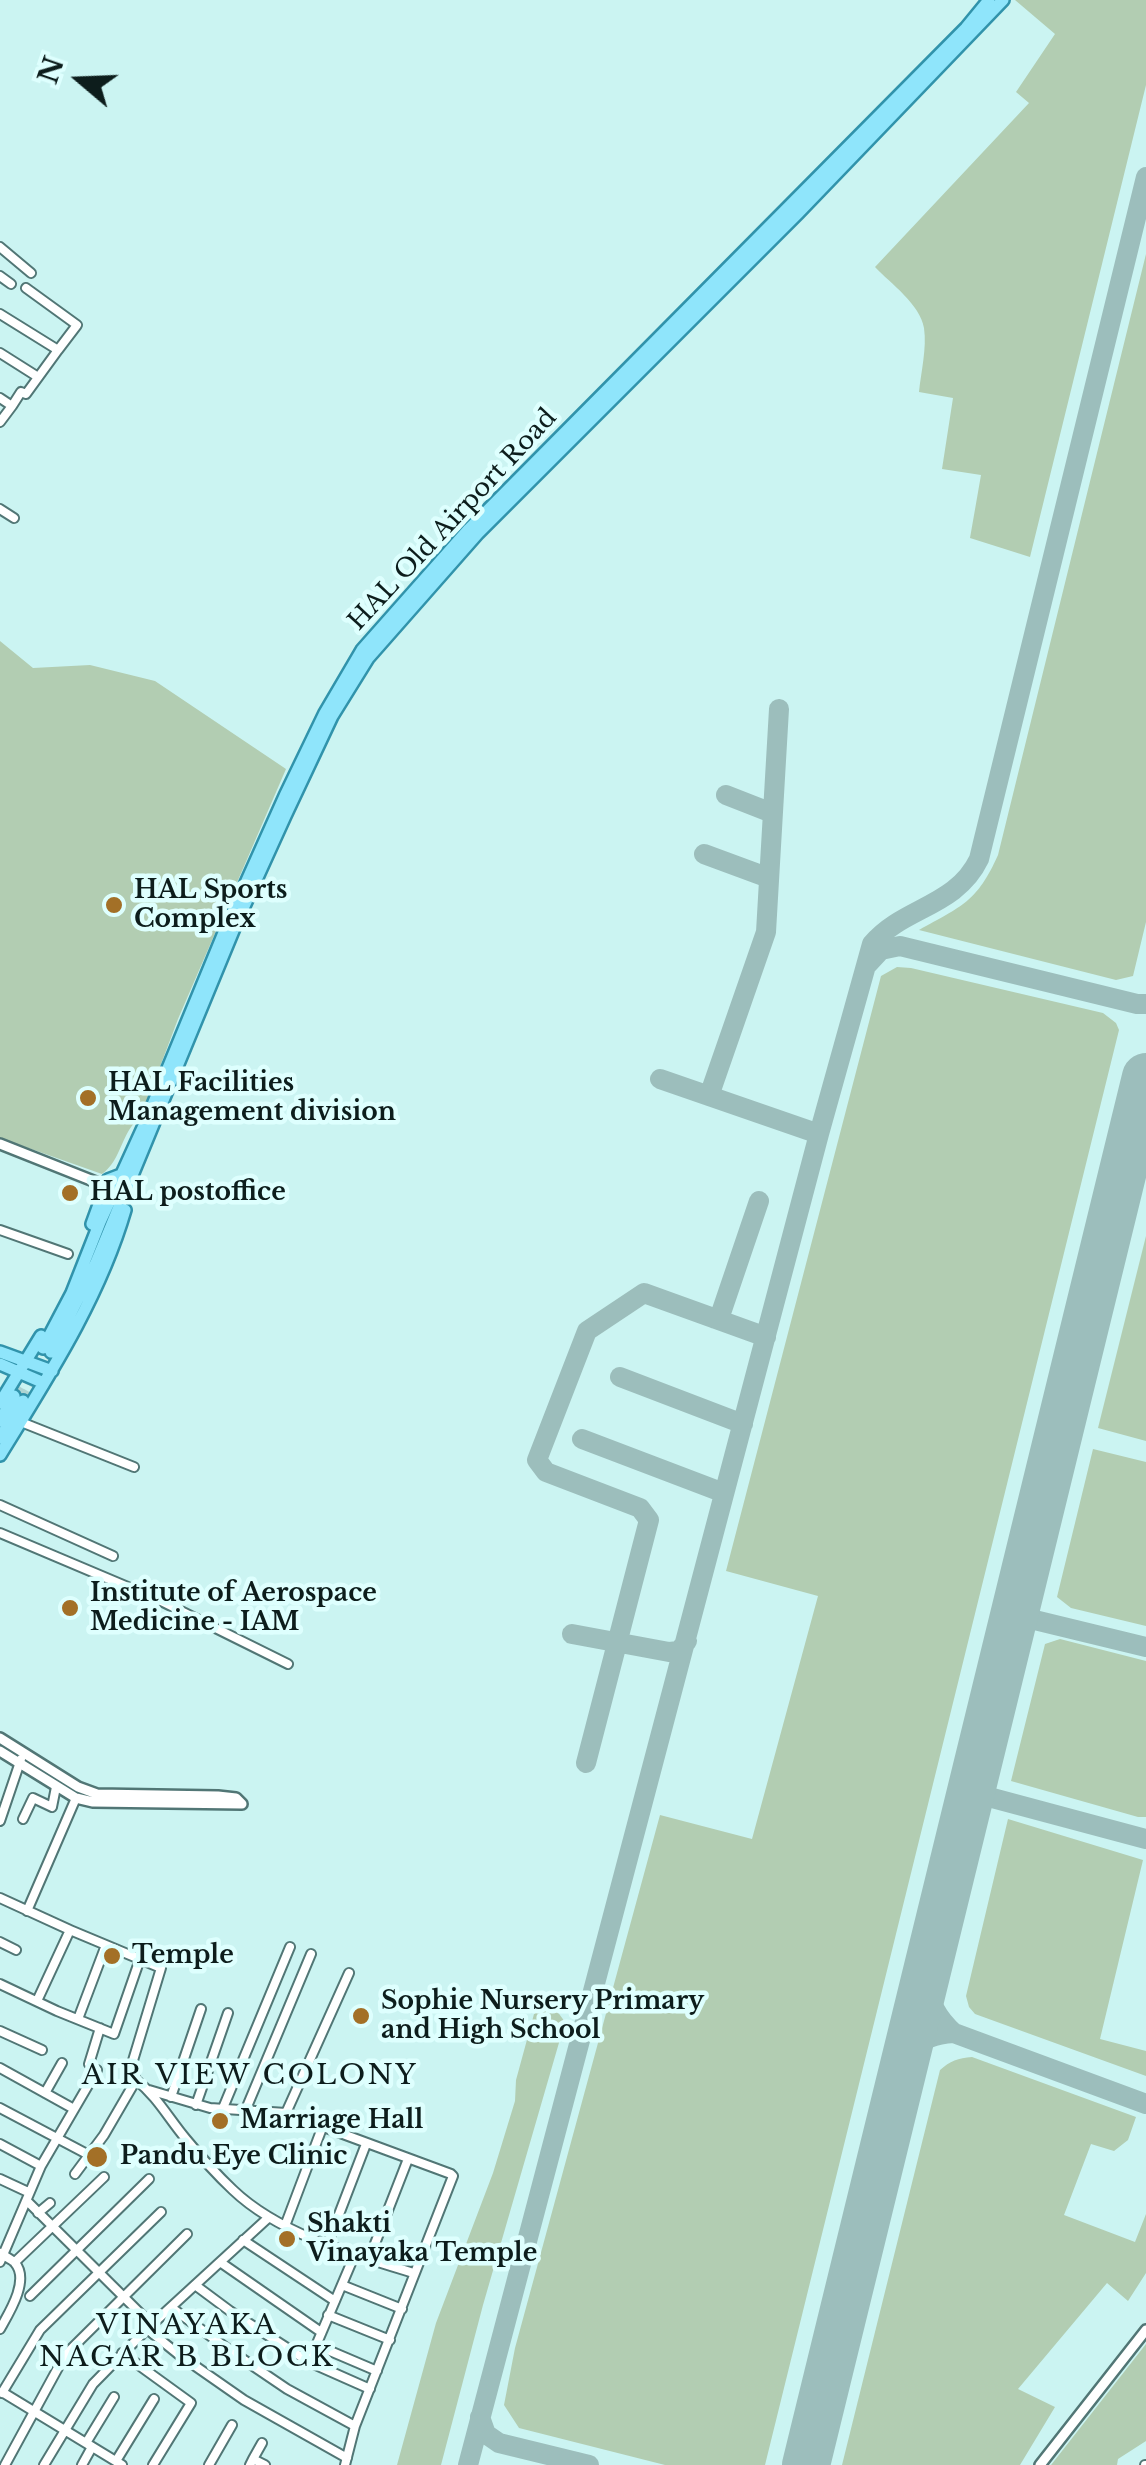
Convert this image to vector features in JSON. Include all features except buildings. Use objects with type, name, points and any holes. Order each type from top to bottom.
[{"type":"main road","name":"HAL Old Airport Road","points":[[480,525],[798,213],[1003,0]]},
{"type":"main road","name":"HAL Old Airport Road","points":[[125,1178],[228,923],[319,724],[362,650],[986,4]]},
{"type":"main road","points":[[0,1403],[68,1285],[108,1180],[125,1178]]},
{"type":"main road","points":[[47,1350],[125,1178]]},
{"type":"main road","points":[[0,1455],[88,1303],[117,1236],[130,1191],[125,1178]]},
{"type":"main road","points":[[0,1352],[44,1383]]},
{"type":"main road","points":[[0,1364],[52,1371]]},
{"type":"main road","points":[[0,1420],[18,1399],[0,1438]]},
{"type":"street","points":[[0,248],[32,273]]},
{"type":"street","points":[[0,276],[11,284]]},
{"type":"street","points":[[0,422],[77,325],[26,288]]},
{"type":"street","points":[[0,314],[58,350]]},
{"type":"street","points":[[0,353],[38,377]]},
{"type":"street","points":[[0,398],[12,406]]},
{"type":"street","points":[[0,509],[14,518]]},
{"type":"street","points":[[0,1144],[106,1186]]},
{"type":"street","points":[[0,1230],[68,1254]]},
{"type":"street","points":[[20,1422],[134,1467]]},
{"type":"street","points":[[0,1505],[113,1556]]},
{"type":"street","points":[[0,1533],[161,1600],[288,1664]]},
{"type":"street","points":[[0,1738],[21,1759],[76,1798],[93,1802],[242,1804],[236,1798],[218,1796],[97,1794],[21,1759],[0,1752]]},
{"type":"street","points":[[0,1821],[21,1759]]},
{"type":"street","points":[[23,1820],[33,1798],[52,1807],[56,1786]]},
{"type":"street","points":[[27,1910],[76,1798]]},
{"type":"street","points":[[0,1898],[161,1968],[131,2066],[136,2080],[149,2090],[186,2139],[234,2191],[284,2226],[414,2273]]},
{"type":"street","points":[[36,2001],[70,1930]]},
{"type":"street","points":[[0,1942],[16,1950]]},
{"type":"street","points":[[78,2019],[106,1945]]},
{"type":"street","points":[[223,2108],[290,1947]]},
{"type":"street","points":[[246,2109],[311,1954]]},
{"type":"street","points":[[0,1984],[114,2034],[140,1959]]},
{"type":"street","points":[[286,2114],[348,1972]]},
{"type":"street","points":[[171,2097],[200,2009]]},
{"type":"street","points":[[196,2106],[228,2013]]},
{"type":"street","points":[[15,2262],[1,2257],[41,2166],[93,2067],[100,2028]]},
{"type":"street","points":[[0,2031],[42,2050]]},
{"type":"street","points":[[45,2092],[62,2063]]},
{"type":"street","points":[[0,2068],[74,2108]]},
{"type":"street","points":[[75,2174],[104,2135],[136,2080]]},
{"type":"street","points":[[0,2179],[28,2196],[52,2228],[124,2295],[149,2327],[178,2354],[244,2400],[346,2462],[451,2174],[286,2114],[196,2106],[149,2090]]},
{"type":"street","points":[[0,2108],[88,2154]]},
{"type":"street","points":[[284,2226],[322,2128]]},
{"type":"street","points":[[0,2144],[41,2166]]},
{"type":"street","points":[[328,2243],[366,2144]]},
{"type":"street","points":[[369,2259],[408,2159]]},
{"type":"street","points":[[15,2262],[104,2177]]},
{"type":"street","points":[[30,2296],[148,2179]]},
{"type":"street","points":[[38,2213],[50,2203]]},
{"type":"street","points":[[154,2400],[119,2463],[1,2392],[40,2330],[161,2212]]},
{"type":"street","points":[[44,2465],[93,2384],[268,2218]]},
{"type":"street","points":[[5,2465],[64,2355],[186,2234]]},
{"type":"street","points":[[244,2240],[334,2301]]},
{"type":"street","points":[[309,2362],[355,2254]]},
{"type":"street","points":[[0,2329],[19,2287],[15,2262]]},
{"type":"street","points":[[220,2262],[321,2332]]},
{"type":"street","points":[[195,2285],[309,2362],[370,2389]]},
{"type":"street","points":[[342,2285],[402,2309]]},
{"type":"street","points":[[172,2308],[287,2388],[356,2426]]},
{"type":"street","points":[[328,2315],[390,2340]]},
{"type":"street","points":[[1040,2465],[1146,2330]]},
{"type":"street","points":[[316,2345],[377,2371]]},
{"type":"street","points":[[122,2354],[191,2404],[153,2465]]},
{"type":"street","points":[[82,2465],[114,2398]]},
{"type":"street","points":[[209,2465],[232,2425]]},
{"type":"street","points":[[262,2444],[252,2462],[265,2465]]},
{"type":"green space","points":[[1015,0],[1146,0],[1146,85],[1030,557],[970,538],[981,475],[942,469],[953,398],[919,392],[925,344],[921,319],[911,303],[875,267],[1029,103],[1016,92],[1055,34]]},
{"type":"green space","points":[[1146,254],[1146,922],[1133,976],[1116,980],[919,930],[967,901],[983,883],[998,855]]},
{"type":"green space","name":"HAL Sports Complex","points":[[0,641],[33,668],[90,665],[155,681],[286,769],[178,1019],[141,1117],[102,1174],[0,1138]]},
{"type":"green space","points":[[897,967],[1103,1013],[1119,1030],[765,2465],[665,2465],[519,2428],[504,2405],[515,2348],[660,1815],[752,1839],[818,1596],[726,1571],[881,976]]},
{"type":"green space","points":[[1146,1236],[1146,1441],[1098,1428]]},
{"type":"green space","points":[[1093,1449],[1146,1462],[1146,1626],[1071,1608],[1057,1597]]},
{"type":"green space","points":[[1060,1639],[1146,1661],[1146,1817],[1011,1781],[1045,1644]]},
{"type":"green space","points":[[1008,1819],[1143,1860],[1100,2039],[1146,2051],[1146,2076],[975,2014],[969,2007],[966,1996]]},
{"type":"green space","points":[[544,2007],[557,2011],[565,2022],[441,2465],[397,2465],[436,2323],[493,2173],[515,2101],[516,2080],[534,2014]]},
{"type":"green space","points":[[972,2057],[1136,2117],[1128,2140],[1114,2151],[1091,2144],[1064,2215],[1135,2242],[1146,2214],[1146,2273],[1128,2301],[1107,2283],[1018,2389],[1055,2407],[1020,2465],[842,2465],[940,2070],[954,2060]]},
{"type":"green space","points":[[1146,2344],[1146,2441],[1118,2459],[1117,2465],[1051,2465]]},
{"type":"taxiway","points":[[468,2465],[872,944],[899,922],[957,887],[979,859],[1146,177]]},
{"type":"taxiway","points":[[709,1096],[766,932],[779,709]]},
{"type":"taxiway","points":[[726,795],[772,813]]},
{"type":"taxiway","points":[[704,854],[769,878]]},
{"type":"taxiway","points":[[868,964],[881,950],[900,946],[1146,1004]]},
{"type":"taxiway","points":[[660,1079],[819,1134]]},
{"type":"taxiway","points":[[715,1319],[721,1313],[759,1201]]},
{"type":"taxiway","points":[[586,1763],[649,1520],[640,1508],[546,1472],[537,1460],[587,1331],[644,1293],[766,1337]]},
{"type":"taxiway","points":[[620,1377],[743,1424]]},
{"type":"taxiway","points":[[582,1439],[724,1493]]},
{"type":"taxiway","points":[[1014,1615],[1146,1647]]},
{"type":"taxiway","points":[[572,1634],[669,1652],[679,1651],[687,1641]]},
{"type":"taxiway","points":[[970,1792],[1146,1839]]},
{"type":"taxiway","points":[[925,1980],[935,2010],[954,2033]]},
{"type":"taxiway","points":[[908,2054],[929,2038],[954,2033],[1146,2104]]},
{"type":"taxiway","points":[[480,2417],[486,2434],[499,2443],[589,2465]]},
{"type":"runway","points":[[806,2465],[1146,1077]]},
{"type":"tunnel","points":[[14,1396],[43,1348]]},
{"type":"tunnel","points":[[23,1401],[51,1352]]},
{"type":"place","name":"HAL Sports Complex","points":[[114,905]]},
{"type":"place","name":"HAL Facilities Management division","points":[[88,1098]]},
{"type":"place","name":"HAL postoffice","points":[[70,1193]]},
{"type":"place","name":"Institute of Aerospace Medicine - IAM","points":[[70,1608]]},
{"type":"place","name":"Temple","points":[[112,1956]]},
{"type":"place","name":"Sophie Nursery Primary and High School","points":[[361,2016]]},
{"type":"place","name":"Marriage Hall","points":[[220,2121]]},
{"type":"place","name":"Pandu Eye Clinic","points":[[97,2157]]},
{"type":"place","name":"Shakti Vinayaka Temple","points":[[287,2239]]},
{"type":"district","name":"AIR VIEW COLONY","points":[[250,2076]]},
{"type":"district","name":"VINAYAKA NAGAR B BLOCK","points":[[187,2342]]}]
